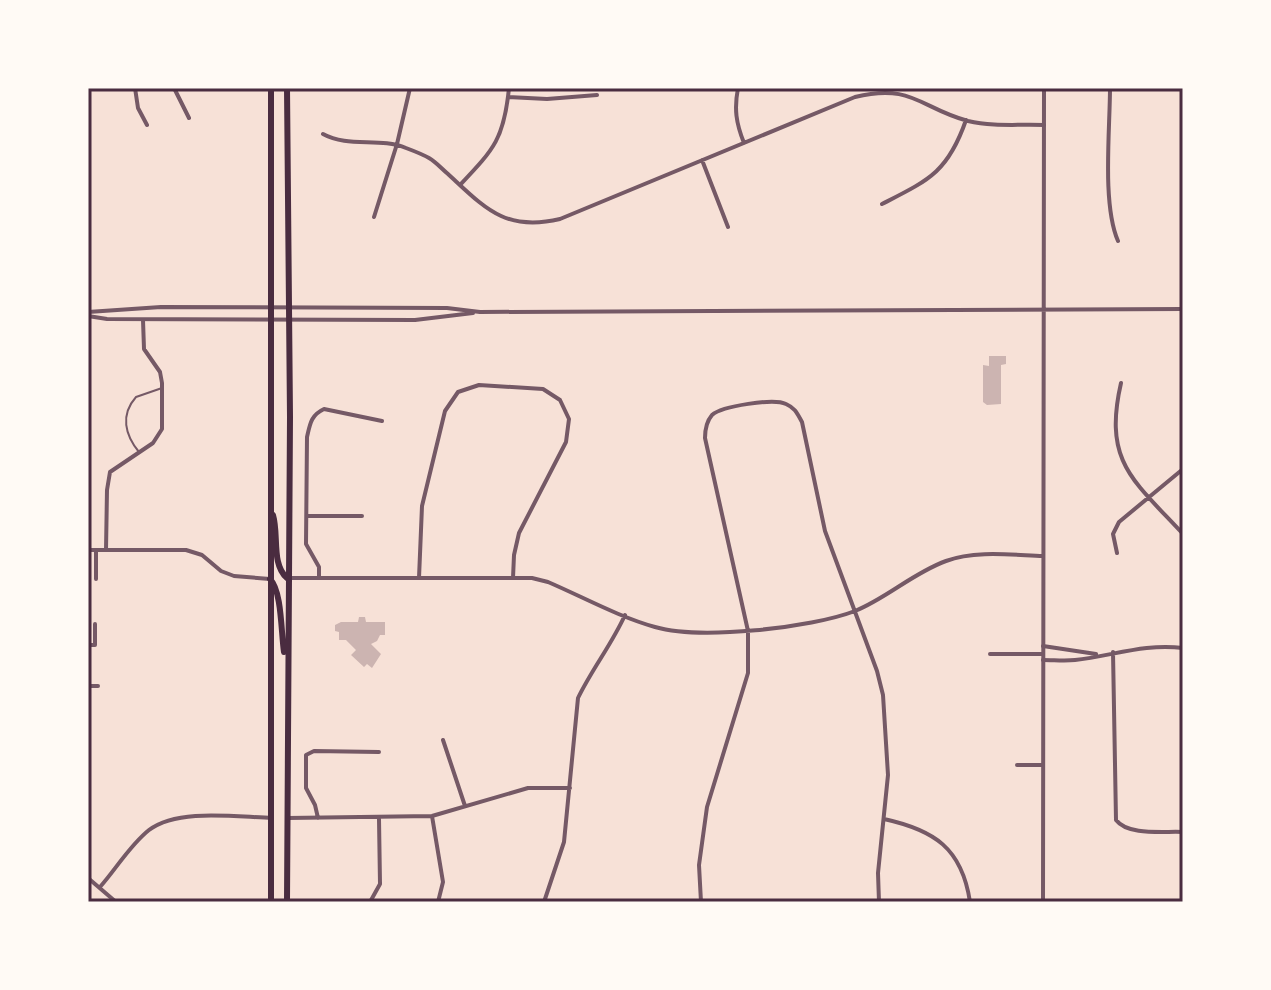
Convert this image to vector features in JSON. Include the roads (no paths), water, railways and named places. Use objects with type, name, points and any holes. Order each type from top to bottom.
[{"type":"highway","points":[[271,88],[271,902]]},
{"type":"highway","points":[[287,88],[287,902]]},
{"type":"highway","points":[[271,508],[277,527],[278,564],[280,572],[287,578]]},
{"type":"highway","points":[[270,579],[279,594],[280,627],[287,667]]},
{"type":"street","points":[[135,88],[138,108],[147,125]]},
{"type":"street","points":[[174,88],[189,118]]},
{"type":"street","points":[[374,217],[397,144],[410,88]]},
{"type":"street","points":[[460,185],[498,142],[505,123],[509,88]]},
{"type":"street","points":[[738,88],[736,123],[744,143]]},
{"type":"street","points":[[1043,902],[1044,88]]},
{"type":"street","points":[[1110,88],[1111,225],[1118,241]]},
{"type":"street","points":[[323,134],[336,141],[397,144],[430,158],[481,206],[497,216],[518,223],[540,224],[560,219],[855,97],[876,92],[908,95],[966,120],[990,124],[1044,125]]},
{"type":"street","points":[[508,97],[547,99],[597,95]]},
{"type":"street","points":[[882,204],[940,170],[956,147],[966,120]]},
{"type":"street","points":[[702,160],[728,227]]},
{"type":"street","points":[[88,314],[161,307],[447,308],[480,312]]},
{"type":"street","points":[[88,314],[143,320],[289,321],[415,320],[480,312],[1183,309]]},
{"type":"street","points":[[106,550],[108,477],[113,469],[153,443],[161,432],[163,388],[160,372],[143,345],[143,320]]},
{"type":"street","points":[[1121,383],[1115,408],[1118,451],[1127,472],[1183,534]]},
{"type":"street","points":[[419,578],[422,506],[445,411],[458,392],[479,385],[543,389],[560,400],[569,419],[566,442],[519,533],[513,578]]},
{"type":"street","points":[[701,902],[701,836],[748,673],[748,631],[705,427],[710,417],[728,408],[777,401],[796,410],[802,422],[825,531],[883,695],[888,775],[878,873],[879,902]]},
{"type":"street","points":[[319,578],[319,567],[306,544],[307,437],[310,421],[324,409],[382,421]]},
{"type":"street","points":[[1117,553],[1113,534],[1116,527],[1148,496],[1183,469]]},
{"type":"street","points":[[308,516],[362,516]]},
{"type":"street","points":[[88,550],[186,550],[202,555],[221,571],[234,576],[270,579]]},
{"type":"street","points":[[96,550],[96,579]]},
{"type":"street","points":[[287,578],[513,578],[548,582],[653,627],[673,631],[748,631],[820,621],[854,611],[947,561],[964,556],[1043,556]]},
{"type":"street","points":[[544,902],[564,842],[578,698],[588,677],[612,644],[625,615]]},
{"type":"street","points":[[88,645],[95,645],[95,624]]},
{"type":"street","points":[[1043,646],[1098,654]]},
{"type":"street","points":[[990,654],[1076,660],[1155,647],[1183,648]]},
{"type":"street","points":[[1113,652],[1116,820],[1128,829],[1183,832]]},
{"type":"street","points":[[88,686],[98,686]]},
{"type":"street","points":[[443,740],[465,807]]},
{"type":"street","points":[[318,818],[306,788],[306,755],[314,751],[379,752]]},
{"type":"street","points":[[1017,765],[1043,765]]},
{"type":"street","points":[[288,818],[432,816],[528,788],[570,788]]},
{"type":"street","points":[[100,887],[141,837],[163,822],[190,816],[272,818]]},
{"type":"street","points":[[432,816],[443,882],[438,902]]},
{"type":"street","points":[[370,902],[380,884],[379,819]]},
{"type":"street","points":[[884,819],[913,826],[935,836],[953,854],[964,874],[970,902]]},
{"type":"street","points":[[88,878],[116,902]]},
{"type":"lane","points":[[139,453],[131,443],[125,415],[136,397],[163,388]]}]
